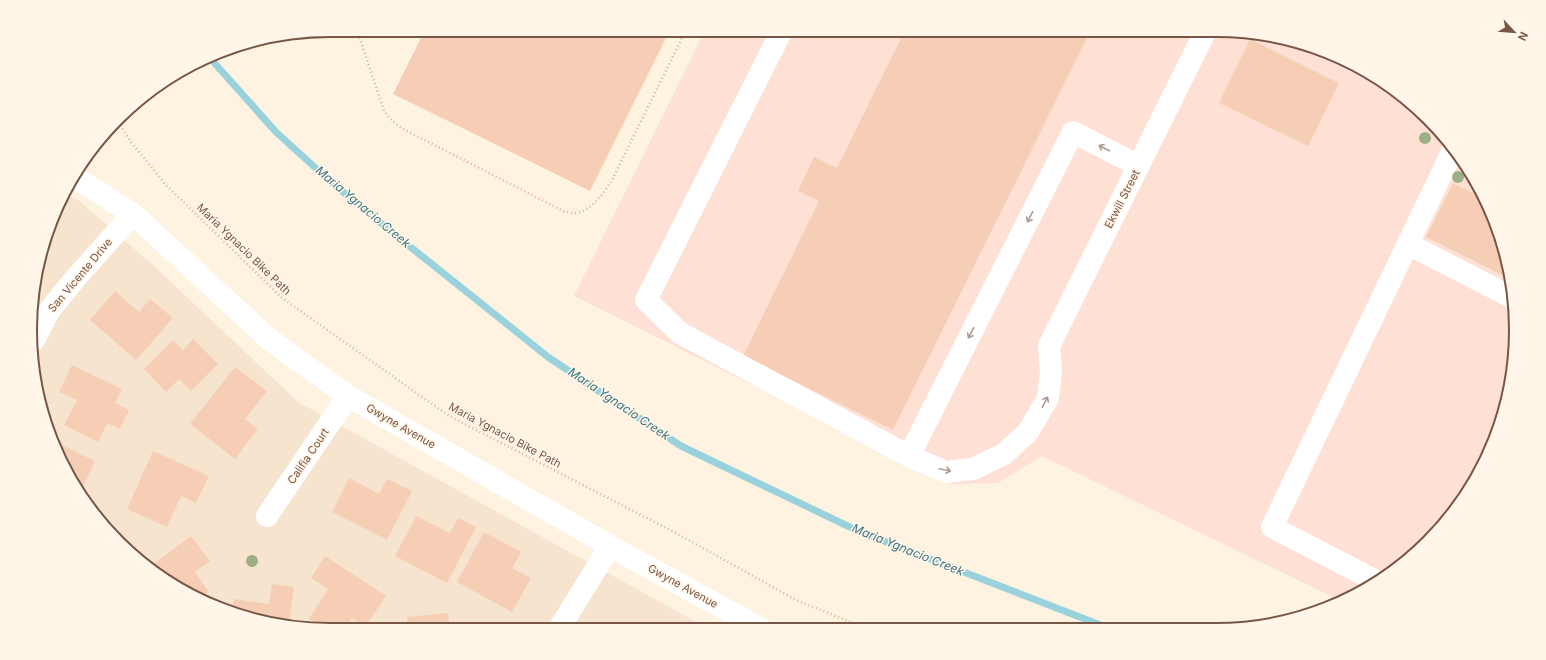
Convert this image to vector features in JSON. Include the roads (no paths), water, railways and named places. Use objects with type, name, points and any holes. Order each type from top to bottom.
[{"type":"street","name":"Ekwill Street","points":[[778,37],[646,300],[680,333],[909,456],[946,472],[973,469],[1004,454],[1028,432],[1048,398],[1051,370],[1049,346],[1203,37]]},
{"type":"street","points":[[909,456],[1073,132],[1139,166]]},
{"type":"street","points":[[1371,579],[1272,527],[1451,155]]},
{"type":"street","name":"Gwyne Avenue","points":[[78,179],[133,214],[270,340],[348,396],[610,546],[750,623]]},
{"type":"street","name":"San Vicente Drive","points":[[37,334],[49,311],[74,280],[133,214]]},
{"type":"street","points":[[1408,244],[1506,295]]},
{"type":"street","name":"Califia Court","points":[[267,516],[348,396]]},
{"type":"street","points":[[563,623],[610,546]]},
{"type":"waterway","name":"Maria Ygnacio Creek","points":[[213,61],[276,132],[332,183],[548,357],[681,446],[858,531],[1095,623]]}]
